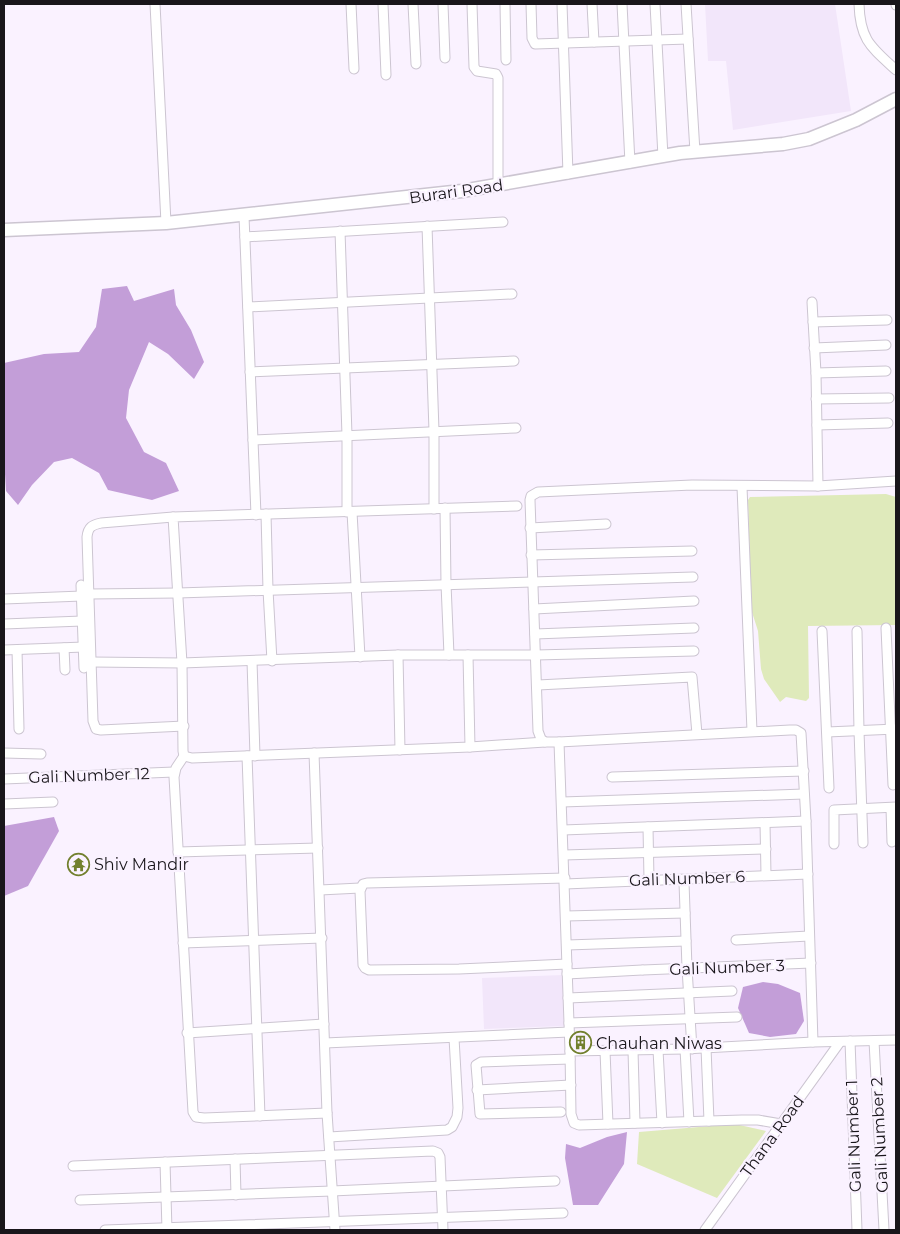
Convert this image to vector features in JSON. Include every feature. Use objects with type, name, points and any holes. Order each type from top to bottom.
[{"type":"main road","name":"Burari Road","points":[[4,230],[166,223],[413,198],[498,186],[694,152],[783,144],[809,138],[856,120],[896,99]]},
{"type":"street","points":[[155,4],[166,223]]},
{"type":"street","points":[[351,4],[354,69]]},
{"type":"street","points":[[383,4],[386,75]]},
{"type":"street","points":[[413,4],[416,64]]},
{"type":"street","points":[[443,4],[445,58]]},
{"type":"street","points":[[472,4],[474,67],[477,71],[496,74],[498,78],[498,186]]},
{"type":"street","points":[[504,4],[506,60]]},
{"type":"street","points":[[531,4],[533,42],[535,44],[688,39]]},
{"type":"street","points":[[562,4],[568,174]]},
{"type":"street","points":[[592,4],[594,42]]},
{"type":"street","points":[[622,4],[630,162]]},
{"type":"street","points":[[655,4],[662,157]]},
{"type":"street","points":[[686,4],[694,152]]},
{"type":"street","points":[[859,4],[860,22],[864,36],[872,47],[896,70]]},
{"type":"street","points":[[244,216],[256,515]]},
{"type":"street","points":[[245,237],[504,222]]},
{"type":"street","points":[[427,226],[434,431],[434,509]]},
{"type":"street","points":[[340,232],[349,512],[360,657]]},
{"type":"street","points":[[248,307],[512,294]]},
{"type":"street","points":[[812,302],[816,373],[818,486]]},
{"type":"street","points":[[813,322],[887,320]]},
{"type":"street","points":[[814,348],[886,345]]},
{"type":"street","points":[[250,372],[514,361]]},
{"type":"street","points":[[816,373],[886,371]]},
{"type":"street","points":[[816,399],[889,398]]},
{"type":"street","points":[[817,425],[888,423]]},
{"type":"street","points":[[253,440],[516,428]]},
{"type":"street","points":[[546,742],[539,736],[530,528],[531,496],[538,492],[692,485],[742,487],[818,486],[896,481]]},
{"type":"street","points":[[742,487],[752,731]]},
{"type":"street","points":[[184,726],[96,729],[93,721],[88,665],[86,595],[87,537],[89,528],[94,524],[173,517],[517,506]]},
{"type":"street","points":[[445,508],[449,655]]},
{"type":"street","points":[[266,514],[272,661]]},
{"type":"street","points":[[173,517],[184,726],[184,756],[174,772],[191,1105],[196,1116],[204,1118],[327,1113]]},
{"type":"street","points":[[530,528],[606,524]]},
{"type":"street","points":[[531,554],[692,551]]},
{"type":"street","points":[[4,599],[693,577]]},
{"type":"street","points":[[81,585],[86,595],[82,621],[84,647],[88,665]]},
{"type":"street","points":[[534,610],[694,601]]},
{"type":"street","points":[[4,624],[82,621]]},
{"type":"street","points":[[535,634],[694,628]]},
{"type":"street","points":[[886,628],[893,729],[893,785]]},
{"type":"street","points":[[822,631],[830,788]]},
{"type":"street","points":[[857,631],[863,843]]},
{"type":"street","points":[[4,650],[84,647]]},
{"type":"street","points":[[64,648],[65,670]]},
{"type":"street","points":[[17,650],[19,729]]},
{"type":"street","points":[[88,665],[272,661],[398,655],[536,655],[694,651]]},
{"type":"street","points":[[398,655],[400,750]]},
{"type":"street","points":[[468,655],[470,747]]},
{"type":"street","points":[[252,661],[251,850],[260,1116]]},
{"type":"street","points":[[538,685],[692,677],[697,734]]},
{"type":"street","points":[[828,732],[893,729]]},
{"type":"street","points":[[184,756],[192,758],[314,754],[796,730],[801,734],[804,772],[813,1042]]},
{"type":"street","points":[[559,742],[572,1114],[574,1123],[579,1125],[758,1120],[781,1124]]},
{"type":"street","points":[[4,753],[41,754]]},
{"type":"street","points":[[314,754],[327,1113],[335,1226]]},
{"type":"street","name":"Gali Number 12","points":[[4,779],[174,772]]},
{"type":"street","points":[[612,777],[804,772]]},
{"type":"street","points":[[562,802],[804,794]]},
{"type":"street","points":[[4,804],[53,802]]},
{"type":"street","points":[[834,844],[834,810],[894,807],[892,842]]},
{"type":"street","points":[[563,830],[806,822]]},
{"type":"street","points":[[765,823],[766,875]]},
{"type":"street","points":[[648,827],[649,880]]},
{"type":"street","points":[[178,852],[318,848]]},
{"type":"street","points":[[564,855],[766,849]]},
{"type":"street","name":"Gali Number 6","points":[[320,890],[360,888],[363,884],[367,883],[649,880],[808,874]]},
{"type":"street","points":[[684,882],[690,1019],[689,1122]]},
{"type":"street","name":"Gali Number 3","points":[[360,888],[363,965],[368,970],[459,968],[643,970],[811,963]]},
{"type":"street","points":[[566,916],[685,913]]},
{"type":"street","points":[[736,940],[809,936]]},
{"type":"street","points":[[183,943],[322,938]]},
{"type":"street","points":[[567,945],[686,941]]},
{"type":"street","points":[[568,998],[732,991]]},
{"type":"street","points":[[325,1043],[454,1038],[569,1027],[737,1017]]},
{"type":"street","points":[[187,1033],[324,1024]]},
{"type":"street","points":[[329,1137],[447,1130],[452,1128],[456,1123],[458,1108],[454,1038]]},
{"type":"street","points":[[561,1112],[482,1114],[479,1112],[476,1065],[481,1062],[605,1051],[896,1040]]},
{"type":"street","name":"Thana Road","points":[[705,1230],[781,1124],[845,1041]]},
{"type":"street","name":"Gali Number 1","points":[[845,1041],[857,1230]]},
{"type":"street","name":"Gali Number 2","points":[[874,1041],[884,1230]]},
{"type":"street","points":[[706,1048],[709,1121]]},
{"type":"street","points":[[634,1050],[636,1124]]},
{"type":"street","points":[[658,1050],[662,1122]]},
{"type":"street","points":[[605,1051],[608,1124]]},
{"type":"street","points":[[478,1090],[571,1085]]},
{"type":"street","points":[[73,1166],[432,1151],[438,1153],[440,1157],[443,1230]]},
{"type":"street","points":[[235,1159],[236,1195]]},
{"type":"street","points":[[166,1162],[167,1229]]},
{"type":"street","points":[[80,1200],[555,1181]]},
{"type":"street","points":[[106,1230],[335,1226],[443,1217],[563,1213]]},
{"type":"shaded area","points":[[705,4],[835,4],[851,111],[733,130],[726,61],[708,61]]},
{"type":"shaded area","points":[[127,286],[134,301],[174,289],[176,305],[191,330],[204,362],[194,379],[168,354],[149,342],[129,390],[126,418],[144,452],[166,463],[179,491],[152,500],[108,490],[99,473],[72,458],[54,462],[32,485],[18,505],[6,491],[4,363],[44,354],[79,352],[96,327],[102,289]]},
{"type":"shaded area","points":[[54,817],[59,831],[28,886],[4,896],[4,826]]},
{"type":"shaded area","points":[[563,975],[564,1026],[484,1029],[482,978]]},
{"type":"shaded area","points":[[763,982],[778,984],[800,993],[804,1021],[796,1034],[770,1037],[749,1033],[738,1008],[743,987]]},
{"type":"shaded area","points":[[627,1132],[624,1164],[598,1205],[573,1205],[565,1158],[566,1144],[580,1148],[607,1137]]},
{"type":"green space","points":[[886,494],[896,497],[896,625],[808,626],[809,698],[806,701],[786,697],[780,702],[764,679],[761,669],[758,631],[751,609],[748,500],[750,497]]},
{"type":"green space","points":[[735,1124],[766,1131],[717,1198],[637,1164],[639,1132]]},
{"type":"place","name":"Shiv Mandir","points":[[78,864]]},
{"type":"place","name":"Chauhan Niwas","points":[[580,1043]]}]
